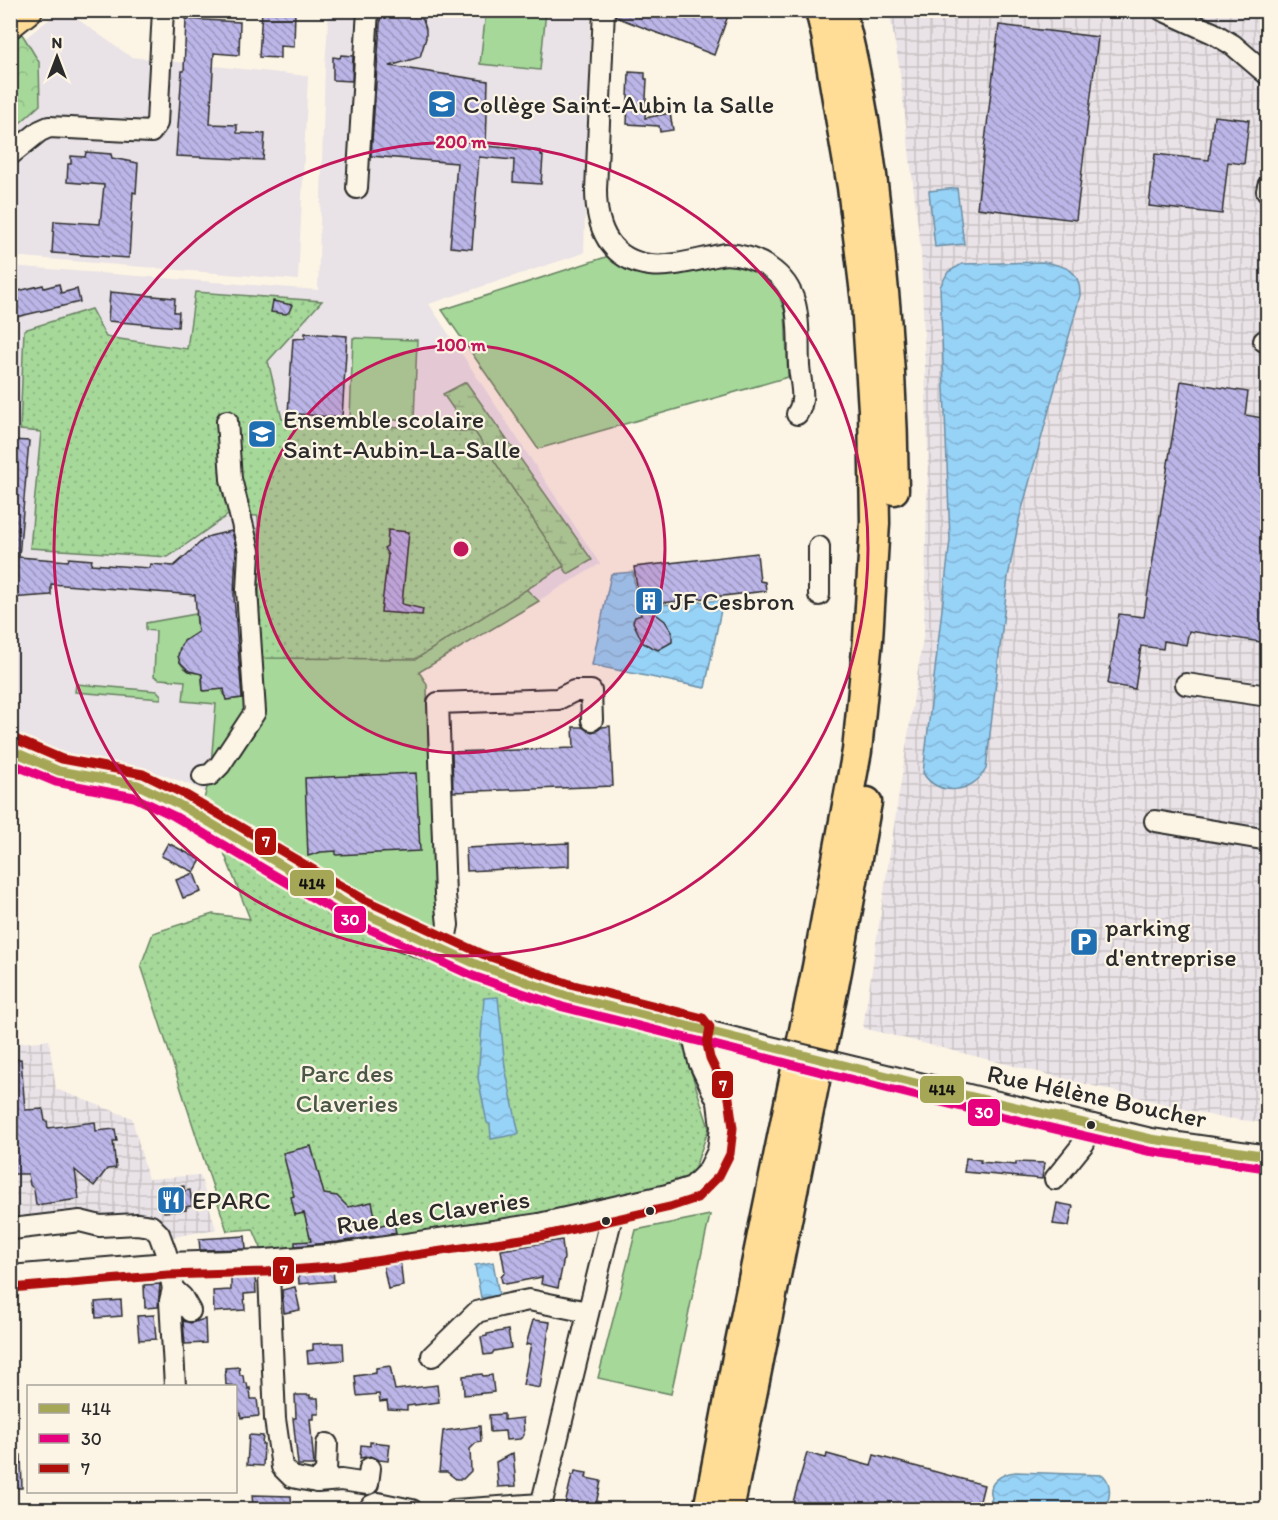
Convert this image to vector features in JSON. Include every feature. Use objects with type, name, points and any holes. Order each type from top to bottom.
[{"type":"highway","points":[[708,1509],[817,967],[857,751],[868,639],[875,523],[873,410],[866,302],[850,176],[820,10]]},
{"type":"highway","points":[[729,1509],[840,960],[876,756],[888,639],[894,523],[893,411],[886,301],[872,172],[845,19]]},
{"type":"street","points":[[10,155],[40,131],[49,128],[151,132],[157,123],[163,10]]},
{"type":"street","points":[[357,188],[368,10]]},
{"type":"street","points":[[604,10],[596,179],[596,205],[600,227],[605,237],[620,253],[640,263],[662,265],[725,254],[763,263],[780,277],[796,306],[800,378],[804,399],[797,414]]},
{"type":"street","points":[[1162,10],[1213,33],[1233,45],[1268,75]]},
{"type":"street","points":[[203,776],[210,775],[220,765],[255,712],[247,590],[249,551],[231,479],[227,422]]},
{"type":"street","points":[[819,547],[819,595]]},
{"type":"street","points":[[1186,684],[1268,696]]},
{"type":"street","points":[[443,950],[448,925],[438,703],[558,699],[574,691],[591,691],[592,720]]},
{"type":"street","name":"Rue Hélène Boucher","points":[[10,750],[59,771],[138,785],[180,805],[352,906],[478,965],[567,996],[1151,1139],[1268,1156]]},
{"type":"street","points":[[1155,821],[1268,840]]},
{"type":"street","name":"Rue des Claveries","points":[[10,1275],[167,1263],[266,1260],[339,1254],[539,1224],[667,1195],[692,1187],[708,1171],[718,1151],[721,1127],[718,1102],[699,1062],[695,1044],[698,1029]]},
{"type":"street","points":[[1056,1179],[1084,1143],[1092,1125]]},
{"type":"street","points":[[454,1509],[540,1507],[610,1224],[610,1216],[606,1209]]},
{"type":"street","points":[[12,1229],[80,1221],[100,1226],[137,1224],[151,1226],[159,1234],[166,1253],[173,1288],[170,1300],[175,1385]]},
{"type":"street","points":[[266,1260],[269,1275],[275,1419],[282,1467],[291,1477],[317,1482],[341,1480],[368,1484],[370,1468]]},
{"type":"street","points":[[173,1288],[182,1297],[190,1311]]},
{"type":"street","points":[[432,1356],[477,1312],[500,1305],[530,1300],[588,1312]]},
{"type":"street","points":[[317,1482],[326,1472],[327,1444]]},
{"type":"street","points":[[369,1509],[378,1503],[412,1509]]},
{"type":"shaded area","points":[[60,11],[66,11],[131,57],[308,76],[298,280],[11,256],[10,50]]},
{"type":"shaded area","name":"Ensemble scolaire Saint-Aubin-La-Salle","points":[[329,11],[591,11],[584,253],[429,304],[600,564],[418,672],[225,803],[198,788],[164,775],[136,767],[71,756],[11,735],[10,266],[318,290],[325,66]]},
{"type":"shaded area","points":[[889,11],[1267,11],[1267,1123],[1217,1117],[863,1028],[924,631],[928,454],[921,252],[899,65]]},
{"type":"shaded area","name":"EPARC","points":[[49,1040],[56,1089],[132,1118],[148,1179],[200,1175],[216,1229],[152,1241],[146,1231],[97,1229],[11,1238],[10,1044]]},
{"type":"green space","points":[[486,11],[546,11],[540,70],[480,64]]},
{"type":"green space","points":[[19,29],[39,62],[40,105],[11,131],[11,35]]},
{"type":"green space","points":[[612,255],[728,259],[773,278],[785,312],[788,377],[538,449],[442,310]]},
{"type":"green space","points":[[195,292],[322,301],[268,361],[282,419],[475,432],[564,566],[416,659],[260,658],[258,516],[228,515],[168,557],[30,548],[41,432],[20,430],[24,330],[91,309],[106,337],[187,349]]},
{"type":"green space","points":[[353,338],[417,340],[414,421],[350,418]]},
{"type":"green space","points":[[466,382],[592,560],[568,574],[443,394]]},
{"type":"green space","points":[[254,554],[527,590],[539,601],[419,672],[427,684],[428,738],[440,913],[440,925],[435,928],[429,930],[421,928],[264,844],[217,813],[204,799],[209,780],[260,713],[254,636],[285,634],[271,586],[252,586]]},
{"type":"green space","points":[[196,614],[198,635],[189,638],[179,649],[180,663],[192,672],[201,673],[203,691],[222,689],[226,700],[243,698],[241,672],[247,671],[251,703],[211,765],[216,704],[183,701],[185,681],[159,679],[154,676],[156,631],[146,630],[146,623]]},
{"type":"green space","points":[[76,684],[157,691],[161,699],[75,692]]},
{"type":"green space","name":"Parc des Claveries","points":[[221,845],[454,964],[595,1019],[682,1043],[709,1128],[691,1179],[504,1223],[264,1255],[253,1229],[227,1231],[141,965],[153,933],[213,914],[250,919]]},
{"type":"green space","points":[[710,1215],[671,1394],[598,1378],[636,1230]]},
{"type":"water","points":[[957,188],[964,244],[935,247],[929,191]]},
{"type":"water","points":[[1044,262],[1065,267],[1075,274],[1080,287],[1080,296],[1019,520],[1008,577],[986,769],[973,783],[955,789],[946,789],[929,781],[923,773],[950,540],[940,287],[948,272],[962,264]]},
{"type":"water","points":[[633,572],[637,607],[723,600],[705,688],[592,665],[611,574]]},
{"type":"water","points":[[498,997],[505,1067],[519,1134],[491,1139],[490,1124],[487,1123],[478,1078],[484,998]]},
{"type":"water","points":[[493,1262],[499,1295],[481,1298],[475,1265]]},
{"type":"water","points":[[1016,1472],[1103,1475],[1109,1487],[1107,1505],[1105,1509],[987,1509],[992,1498],[991,1487],[997,1479]]},
{"type":"building","points":[[262,10],[295,10],[294,47],[280,46],[280,58],[259,57]]},
{"type":"building","points":[[381,10],[414,10],[423,20],[426,29],[426,38],[420,57],[390,66],[488,81],[486,146],[541,151],[543,156],[541,184],[513,182],[514,160],[479,157],[472,249],[450,247],[457,163],[371,156]]},
{"type":"building","points":[[616,10],[730,10],[714,55],[616,17]]},
{"type":"building","points":[[186,19],[240,22],[239,55],[214,53],[210,124],[237,125],[237,133],[265,134],[263,160],[176,156]]},
{"type":"building","points":[[999,25],[1098,37],[1076,220],[977,208]]},
{"type":"building","points":[[341,55],[353,56],[352,81],[333,80],[333,57],[340,58]]},
{"type":"building","points":[[629,72],[645,73],[645,79],[647,79],[645,118],[670,113],[673,130],[660,132],[659,126],[627,124]]},
{"type":"building","points":[[1214,116],[1249,120],[1244,164],[1228,162],[1222,214],[1149,206],[1155,154],[1209,160]]},
{"type":"building","points":[[86,152],[111,154],[112,158],[138,163],[136,193],[133,192],[129,258],[52,253],[54,221],[100,224],[104,185],[67,182],[71,156],[85,157]]},
{"type":"building","points":[[59,284],[61,293],[77,289],[80,302],[16,317],[10,293],[43,285],[44,288]]},
{"type":"building","points":[[110,292],[175,298],[174,312],[179,312],[178,327],[108,321]]},
{"type":"building","points":[[273,301],[292,305],[289,312],[286,314],[271,312]]},
{"type":"building","points":[[305,333],[347,336],[342,418],[288,413],[293,339],[305,338]]},
{"type":"building","points":[[1181,381],[1248,392],[1245,415],[1268,419],[1268,638],[1262,637],[1261,642],[1189,631],[1186,645],[1164,641],[1163,649],[1141,646],[1135,689],[1108,684],[1119,614],[1144,617]]},
{"type":"building","points":[[10,440],[29,441],[19,557],[68,561],[69,558],[92,560],[91,564],[150,568],[150,564],[174,566],[203,540],[232,531],[236,548],[234,597],[242,698],[226,700],[224,689],[203,691],[202,674],[189,671],[180,662],[178,656],[181,645],[198,632],[195,595],[51,584],[51,595],[10,598]]},
{"type":"building","points":[[388,530],[409,532],[402,604],[423,609],[422,615],[381,612],[388,555],[384,548],[387,546]]},
{"type":"building","name":"JF Cesbron","points":[[757,553],[760,581],[765,582],[766,591],[644,605],[665,621],[672,632],[672,642],[658,650],[643,643],[633,622],[635,617],[641,615],[634,567]]},
{"type":"building","points":[[610,726],[613,786],[453,792],[452,752],[574,748],[573,727],[582,727],[592,732]]},
{"type":"building","points":[[416,773],[420,851],[336,855],[336,851],[308,856],[305,778]]},
{"type":"building","points":[[168,843],[201,860],[194,872],[161,856]]},
{"type":"building","points":[[569,843],[569,866],[467,871],[466,848]]},
{"type":"building","points":[[194,873],[201,892],[183,898],[176,880]]},
{"type":"building","points":[[393,940],[430,956],[427,962],[390,947]]},
{"type":"building","points":[[21,1059],[25,1110],[43,1109],[48,1128],[95,1122],[96,1131],[115,1129],[117,1141],[113,1141],[116,1168],[107,1169],[94,1186],[75,1170],[79,1199],[36,1205],[34,1189],[30,1185],[28,1174],[10,1174],[10,1060]]},
{"type":"building","name":"Parc des Claveries","points":[[311,1146],[324,1194],[337,1196],[348,1207],[372,1202],[377,1226],[394,1222],[396,1233],[295,1246],[295,1242],[311,1241],[304,1213],[295,1215],[291,1197],[294,1196],[283,1153]]},
{"type":"building","points":[[966,1158],[981,1160],[980,1162],[1016,1165],[1016,1162],[1044,1163],[1042,1179],[964,1172]]},
{"type":"building","points":[[184,1186],[184,1191],[190,1190],[192,1206],[186,1207],[186,1210],[164,1212],[162,1188]]},
{"type":"building","points":[[1057,1203],[1073,1206],[1069,1226],[1053,1224]]},
{"type":"building","points":[[245,1236],[246,1249],[200,1250],[199,1239]]},
{"type":"building","points":[[562,1240],[564,1258],[558,1288],[541,1284],[542,1277],[506,1284],[502,1282],[501,1277],[505,1272],[501,1250]]},
{"type":"building","points":[[400,1257],[403,1286],[388,1289],[383,1264],[359,1267],[359,1263]]},
{"type":"building","points":[[333,1267],[334,1281],[299,1284],[298,1269]]},
{"type":"building","points":[[255,1274],[256,1293],[244,1294],[245,1310],[214,1312],[213,1291],[231,1290],[231,1276]]},
{"type":"building","points":[[160,1284],[158,1307],[145,1308],[144,1285]]},
{"type":"building","points":[[295,1287],[300,1310],[284,1313],[282,1290]]},
{"type":"building","points":[[121,1300],[122,1316],[96,1318],[95,1302]]},
{"type":"building","points":[[154,1315],[156,1339],[139,1340],[137,1316]]},
{"type":"building","points":[[205,1319],[206,1343],[185,1344],[183,1321],[191,1323]]},
{"type":"building","points":[[533,1320],[550,1322],[540,1388],[523,1385],[531,1344],[526,1345]]},
{"type":"building","points":[[508,1330],[511,1348],[484,1355],[481,1337]]},
{"type":"building","points":[[343,1343],[344,1360],[308,1363],[307,1351],[313,1350],[313,1344]]},
{"type":"building","points":[[390,1366],[395,1390],[437,1385],[439,1402],[407,1406],[407,1410],[388,1409],[387,1401],[380,1402],[379,1394],[357,1396],[355,1376],[376,1373],[376,1368]]},
{"type":"building","points":[[239,1367],[244,1383],[247,1383],[248,1389],[250,1388],[251,1399],[257,1399],[259,1416],[241,1418],[237,1410],[237,1385],[226,1385],[225,1368]]},
{"type":"building","points":[[482,1374],[483,1376],[492,1375],[494,1392],[464,1395],[463,1376]]},
{"type":"building","points":[[295,1395],[310,1395],[310,1398],[318,1398],[319,1414],[314,1414],[314,1419],[310,1419],[314,1465],[298,1465],[293,1418],[296,1418]]},
{"type":"building","points":[[504,1414],[504,1420],[523,1418],[524,1435],[520,1439],[506,1440],[505,1431],[490,1432],[489,1415]]},
{"type":"building","points":[[480,1426],[481,1442],[476,1443],[470,1449],[471,1471],[463,1479],[456,1479],[447,1472],[439,1472],[443,1431]]},
{"type":"building","points":[[249,1435],[263,1436],[263,1466],[247,1465]]},
{"type":"building","points":[[370,1442],[390,1444],[388,1461],[371,1456],[360,1458],[361,1445],[370,1446]]},
{"type":"building","points":[[513,1453],[516,1486],[498,1487],[496,1462]]},
{"type":"building","points":[[807,1453],[826,1458],[827,1454],[871,1466],[874,1455],[984,1485],[978,1509],[860,1509],[850,1507],[850,1509],[791,1509]]},
{"type":"building","points":[[10,1455],[21,1455],[22,1488],[10,1488]]},
{"type":"building","points":[[575,1471],[587,1473],[586,1478],[601,1481],[595,1509],[564,1509]]},
{"type":"building","points":[[252,1495],[291,1496],[292,1509],[266,1509],[266,1506],[253,1506]]},
{"type":"transit line","name":"7","points":[[11,1288],[168,1275],[266,1272],[341,1266],[542,1236],[670,1207],[697,1198],[719,1176],[730,1154],[733,1128],[729,1098],[710,1058],[707,1044],[710,1027],[703,1018],[570,984],[482,954],[365,900],[186,795],[143,774],[62,759],[15,739]]},
{"type":"transit line","name":"414","points":[[10,750],[59,771],[138,785],[180,805],[359,911],[478,965],[567,996],[1151,1139],[1268,1156]]},
{"type":"transit line","name":"30","points":[[10,763],[56,782],[134,797],[174,816],[354,922],[473,976],[563,1007],[949,1104],[1148,1151],[1266,1168]]},
{"type":"place","name":"Collège Saint-Aubin la Salle","points":[[442,104]]},
{"type":"place","name":"Ensemble scolaire Saint-Aubin-La-Salle","points":[[262,434]]},
{"type":"place","name":"JF Cesbron","points":[[649,601]]},
{"type":"place","name":"parking d'entreprise","points":[[1084,942]]},
{"type":"place","name":"EPARC","points":[[171,1200]]}]
